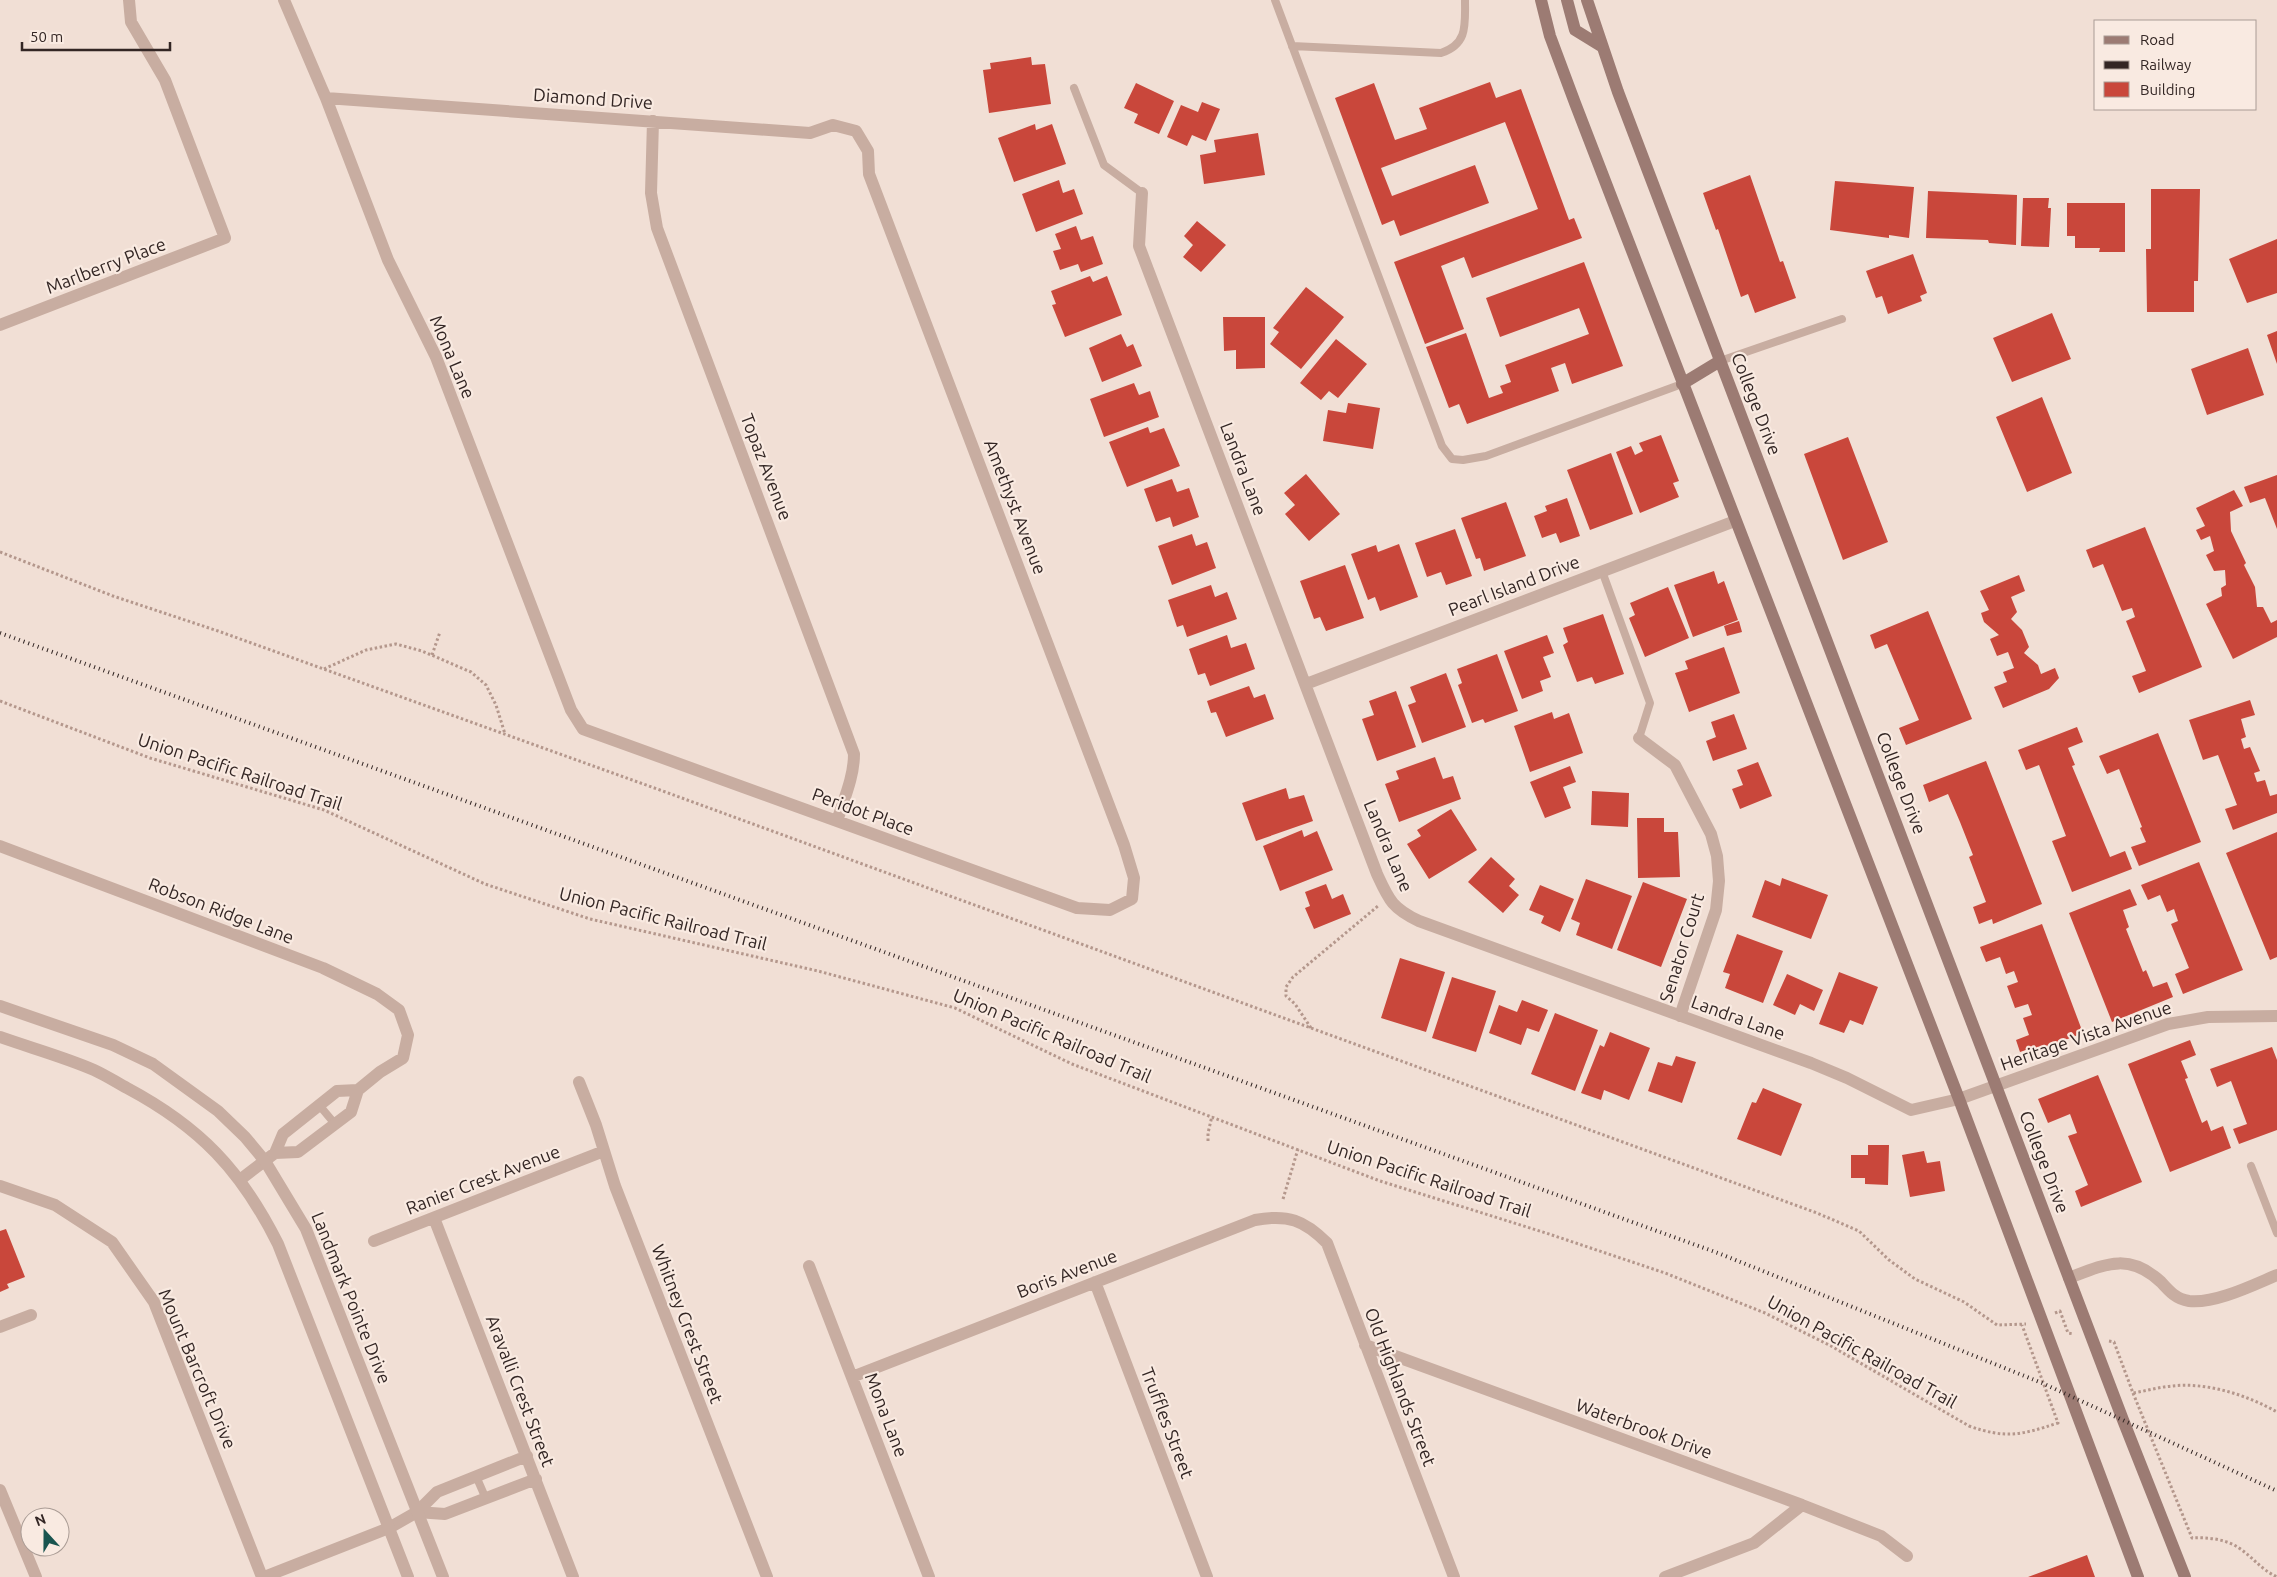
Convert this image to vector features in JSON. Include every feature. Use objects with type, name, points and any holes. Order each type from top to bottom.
[{"type":"main road","points":[[1541,0],[1554,45],[1682,384],[1959,1099],[2138,1577]]},
{"type":"main road","points":[[1567,0],[1575,30],[1602,46]]},
{"type":"main road","name":"College Drive","points":[[1587,0],[1602,46],[1720,361],[2069,1278],[2185,1577]]},
{"type":"main road","points":[[1682,384],[1720,361]]},
{"type":"street","name":"Marlberry Place","points":[[0,325],[225,238],[165,80],[131,22],[129,0]]},
{"type":"street","name":"Mona Lane","points":[[284,0],[326,98],[388,260],[436,357],[571,710],[583,729]]},
{"type":"street","name":"Diamond Drive","points":[[326,98],[810,133],[833,125],[856,130]]},
{"type":"street","name":"Topaz Avenue","points":[[654,121],[651,192],[657,228],[854,754],[854,765],[837,820]]},
{"type":"street","name":"Amethyst Avenue","points":[[856,130],[868,151],[870,174],[1124,845],[1134,878],[1132,899]]},
{"type":"street","name":"Landra Lane","points":[[1142,193],[1139,246],[1388,897],[1400,912],[1419,921],[1811,1063],[1847,1078],[1911,1110],[1959,1099],[1997,1086]]},
{"type":"street","name":"Pearl Island Drive","points":[[1306,684],[1735,521]]},
{"type":"street","name":"Peridot Place","points":[[583,729],[1078,908],[1110,910],[1132,899]]},
{"type":"street","name":"Senator Court","points":[[1640,738],[1675,765],[1711,834],[1717,856],[1719,882],[1716,910],[1680,1016]]},
{"type":"street","name":"Robson Ridge Lane","points":[[0,846],[330,972],[377,994],[399,1010],[408,1035],[403,1058],[380,1072],[358,1090]]},
{"type":"street","name":"Landmark Pointe Drive","points":[[0,1006],[113,1046],[153,1064],[218,1111],[270,1157],[306,1229],[443,1577]]},
{"type":"street","name":"Heritage Vista Avenue","points":[[1997,1086],[2168,1024],[2208,1017],[2277,1016]]},
{"type":"street","points":[[0,1037],[94,1070],[159,1105],[212,1146],[241,1180],[263,1213],[278,1244],[408,1577]]},
{"type":"street","name":"Whitney Crest Street","points":[[579,1082],[615,1186],[767,1577]]},
{"type":"street","points":[[241,1180],[270,1157],[283,1134],[337,1091],[358,1090],[351,1112],[298,1152],[270,1157]]},
{"type":"street","name":"Ranier Crest Avenue","points":[[374,1241],[604,1151]]},
{"type":"street","name":"Mount Barcroft Drive","points":[[0,1186],[55,1206],[112,1242],[154,1302],[263,1577]]},
{"type":"street","name":"Boris Avenue","points":[[852,1377],[1255,1220],[1275,1216],[1298,1220]]},
{"type":"street","name":"Aravalli Crest Street","points":[[434,1218],[574,1577]]},
{"type":"street","name":"Old Highlands Street","points":[[1298,1220],[1314,1230],[1327,1243],[1454,1577]]},
{"type":"street","points":[[2069,1278],[2108,1263],[2127,1263],[2148,1270],[2173,1296],[2188,1301],[2206,1301],[2277,1275]]},
{"type":"street","name":"Mona Lane","points":[[809,1266],[929,1577]]},
{"type":"street","name":"Truffles Street","points":[[1095,1282],[1207,1577]]},
{"type":"street","points":[[0,1327],[31,1315]]},
{"type":"street","name":"Waterbrook Drive","points":[[1365,1345],[1802,1504],[1881,1536],[1907,1556]]},
{"type":"street","points":[[263,1577],[389,1528],[417,1512],[437,1492],[527,1456]]},
{"type":"street","points":[[417,1512],[445,1514],[536,1479]]},
{"type":"street","points":[[0,1490],[36,1577]]},
{"type":"street","points":[[1665,1577],[1754,1543],[1802,1504]]},
{"type":"lane","points":[[1275,0],[1442,446],[1452,459],[1463,460],[1486,456],[1682,384]]},
{"type":"lane","points":[[1292,46],[1441,54],[1453,49],[1461,41],[1465,27],[1465,0]]},
{"type":"lane","points":[[1074,88],[1104,165],[1142,193]]},
{"type":"lane","points":[[1720,361],[1842,319]]},
{"type":"lane","points":[[1602,571],[1650,703],[1640,738]]},
{"type":"lane","points":[[319,1105],[335,1124]]},
{"type":"lane","points":[[2251,1166],[2277,1233]]},
{"type":"lane","points":[[476,1476],[486,1499]]},
{"type":"path","points":[[0,552],[113,596],[218,631],[1166,973],[1850,1227],[1859,1231],[1889,1260],[1915,1279],[1964,1302],[1997,1325],[2022,1325],[2060,1311],[2068,1333],[2114,1342],[2192,1538],[2208,1537],[2237,1546],[2264,1571],[2277,1577]]},
{"type":"path","points":[[432,655],[440,632]]},
{"type":"path","points":[[324,669],[366,650],[396,644],[432,655],[471,672],[486,685],[496,705],[505,734]]},
{"type":"path","name":"Union Pacific Railroad Trail","points":[[0,701],[150,758],[324,810],[484,884],[590,919],[818,971],[955,1008],[1072,1064],[1380,1180],[1665,1273],[1765,1312],[1831,1346],[1968,1426],[1990,1433],[2012,1435],[2058,1423],[2022,1325]]},
{"type":"path","points":[[1310,1028],[1295,1004],[1286,996],[1286,987],[1293,978],[1388,897]]},
{"type":"path","points":[[1208,1141],[1212,1116]]},
{"type":"path","points":[[1283,1199],[1298,1149]]},
{"type":"path","points":[[2133,1393],[2174,1386],[2206,1387],[2243,1396],[2277,1412]]},
{"type":"building","points":[[1031,57],[1032,65],[1045,64],[1051,104],[989,113],[983,70],[991,69],[990,63]]},
{"type":"building","points":[[1490,82],[1496,98],[1521,89],[1569,220],[1574,218],[1582,238],[1472,278],[1464,257],[1441,266],[1464,329],[1425,344],[1394,262],[1538,209],[1505,122],[1381,168],[1392,196],[1475,165],[1489,203],[1400,236],[1394,220],[1382,225],[1335,98],[1374,83],[1395,140],[1427,129],[1419,108]]},
{"type":"building","points":[[1136,83],[1174,101],[1159,134],[1134,123],[1138,114],[1124,108]]},
{"type":"building","points":[[1202,102],[1220,109],[1206,141],[1192,135],[1187,146],[1167,137],[1181,105],[1198,112]]},
{"type":"building","points":[[1035,124],[1036,130],[1052,124],[1066,164],[1014,182],[998,138]]},
{"type":"building","points":[[1258,133],[1265,175],[1204,184],[1200,155],[1216,152],[1214,140]]},
{"type":"building","points":[[1750,175],[1780,262],[1783,261],[1796,298],[1755,313],[1748,294],[1741,297],[1718,229],[1716,230],[1703,193]]},
{"type":"building","points":[[1059,180],[1063,193],[1074,189],[1083,214],[1036,232],[1022,194]]},
{"type":"building","points":[[1835,181],[1914,187],[1909,238],[1889,235],[1889,238],[1830,230]]},
{"type":"building","points":[[2151,189],[2200,189],[2198,281],[2194,281],[2194,312],[2147,312],[2146,249],[2151,249]]},
{"type":"building","points":[[1928,191],[2017,195],[2016,245],[1989,243],[1988,240],[1926,238]]},
{"type":"building","points":[[2023,198],[2049,198],[2048,208],[2051,208],[2049,247],[2021,246]]},
{"type":"building","points":[[2067,203],[2125,203],[2125,252],[2099,252],[2100,248],[2075,248],[2075,236],[2067,236]]},
{"type":"building","points":[[1197,221],[1226,245],[1201,272],[1183,257],[1193,245],[1184,236]]},
{"type":"building","points":[[1076,226],[1081,240],[1093,236],[1103,264],[1081,272],[1078,264],[1060,270],[1053,251],[1061,249],[1055,234]]},
{"type":"building","points":[[2277,239],[2277,293],[2247,303],[2229,259]]},
{"type":"building","points":[[1913,254],[1927,293],[1920,296],[1922,301],[1888,314],[1882,296],[1876,298],[1866,271]]},
{"type":"building","points":[[1584,262],[1623,366],[1572,384],[1565,363],[1551,368],[1559,391],[1467,424],[1459,404],[1449,408],[1426,347],[1466,333],[1489,398],[1503,393],[1500,386],[1511,382],[1505,365],[1589,334],[1579,308],[1500,337],[1486,298]]},
{"type":"building","points":[[1090,276],[1093,282],[1107,276],[1122,315],[1065,337],[1052,305],[1056,304],[1051,291]]},
{"type":"building","points":[[1306,287],[1344,317],[1301,369],[1270,344],[1279,332],[1273,328]]},
{"type":"building","points":[[2052,313],[2071,359],[2012,382],[1993,338]]},
{"type":"building","points":[[1223,317],[1265,317],[1265,368],[1236,369],[1236,350],[1224,351]]},
{"type":"building","points":[[2277,331],[2277,364],[2267,335]]},
{"type":"building","points":[[1121,334],[1127,347],[1133,344],[1142,366],[1102,382],[1089,348]]},
{"type":"building","points":[[1336,339],[1367,364],[1338,398],[1329,391],[1321,400],[1300,383]]},
{"type":"building","points":[[2248,348],[2264,395],[2207,415],[2191,369]]},
{"type":"building","points":[[1134,383],[1139,395],[1150,391],[1159,417],[1104,437],[1090,399]]},
{"type":"building","points":[[2042,397],[2072,473],[2027,492],[1996,417]]},
{"type":"building","points":[[1348,403],[1380,408],[1373,449],[1323,441],[1328,410],[1346,413]]},
{"type":"building","points":[[1148,427],[1150,433],[1164,428],[1180,466],[1127,487],[1109,442]]},
{"type":"building","points":[[1661,435],[1679,481],[1673,483],[1679,497],[1640,513],[1616,452],[1631,446],[1635,455],[1643,451],[1639,443]]},
{"type":"building","points":[[1848,437],[1888,542],[1843,560],[1804,454]]},
{"type":"building","points":[[1611,453],[1633,514],[1590,530],[1567,470]]},
{"type":"building","points":[[1306,474],[1340,514],[1309,541],[1285,514],[1295,505],[1284,493]]},
{"type":"building","points":[[2277,475],[2277,529],[2265,498],[2250,503],[2244,487]]},
{"type":"building","points":[[1172,479],[1177,492],[1189,488],[1199,517],[1173,527],[1170,517],[1156,522],[1144,489]]},
{"type":"building","points":[[2234,490],[2243,506],[2230,512],[2231,531],[2255,587],[2257,607],[2263,607],[2271,623],[2277,620],[2277,637],[2233,659],[2206,604],[2222,596],[2221,588],[2226,585],[2225,570],[2214,571],[2206,555],[2214,551],[2210,536],[2201,540],[2196,530],[2205,526],[2196,508]]},
{"type":"building","points":[[1567,498],[1580,536],[1560,543],[1556,533],[1542,538],[1534,516],[1547,511],[1545,506]]},
{"type":"building","points":[[1506,502],[1526,556],[1484,571],[1480,558],[1476,559],[1461,518]]},
{"type":"building","points":[[2145,527],[2202,667],[2139,693],[2132,676],[2146,671],[2126,621],[2135,617],[2132,608],[2122,611],[2103,564],[2093,568],[2086,550]]},
{"type":"building","points":[[1455,529],[1472,576],[1446,585],[1441,572],[1427,577],[1415,543]]},
{"type":"building","points":[[1192,534],[1196,546],[1207,542],[1216,568],[1172,585],[1158,546]]},
{"type":"building","points":[[1399,544],[1418,597],[1380,611],[1375,597],[1368,600],[1351,554],[1376,545],[1378,552]]},
{"type":"building","points":[[1345,565],[1364,618],[1326,631],[1320,617],[1314,619],[1300,581]]},
{"type":"building","points":[[1714,571],[1718,584],[1724,581],[1738,620],[1693,637],[1674,585]]},
{"type":"building","points":[[2019,575],[2025,591],[2011,597],[2017,612],[2011,619],[2022,630],[2029,647],[2024,653],[2038,665],[2041,674],[2055,668],[2059,678],[2049,689],[2003,708],[1994,687],[2007,682],[2003,672],[2014,668],[2008,652],[1997,656],[1990,639],[1999,635],[1984,622],[1981,613],[1989,610],[1980,591]]},
{"type":"building","points":[[1211,585],[1215,597],[1227,592],[1237,619],[1187,637],[1183,625],[1177,627],[1168,600]]},
{"type":"building","points":[[1668,587],[1689,638],[1645,657],[1629,618],[1635,615],[1630,603]]},
{"type":"building","points":[[1928,611],[1972,719],[1906,745],[1899,728],[1919,720],[1887,644],[1875,649],[1870,635]]},
{"type":"building","points":[[1603,614],[1624,674],[1595,684],[1592,677],[1577,682],[1563,645],[1568,642],[1563,628]]},
{"type":"building","points":[[1739,621],[1742,632],[1727,636],[1724,626]]},
{"type":"building","points":[[1227,635],[1231,648],[1246,643],[1255,669],[1210,686],[1205,673],[1198,675],[1189,649]]},
{"type":"building","points":[[1547,635],[1554,653],[1543,657],[1551,677],[1540,681],[1543,691],[1522,699],[1504,651]]},
{"type":"building","points":[[1724,647],[1740,693],[1689,712],[1675,673],[1688,669],[1685,661]]},
{"type":"building","points":[[1497,654],[1518,711],[1485,723],[1483,719],[1472,723],[1458,685],[1462,683],[1457,669]]},
{"type":"building","points":[[1446,673],[1466,727],[1422,743],[1408,705],[1416,702],[1410,687]]},
{"type":"building","points":[[1249,686],[1254,698],[1265,694],[1274,719],[1226,737],[1216,712],[1211,713],[1207,701]]},
{"type":"building","points":[[1396,691],[1416,747],[1377,761],[1362,719],[1374,715],[1369,701]]},
{"type":"building","points":[[2250,700],[2255,715],[2241,719],[2246,737],[2241,739],[2244,749],[2250,747],[2260,771],[2254,773],[2257,782],[2265,780],[2270,796],[2277,794],[2277,813],[2233,830],[2225,809],[2237,805],[2218,755],[2203,760],[2189,720]]},
{"type":"building","points":[[1552,712],[1554,719],[1569,713],[1583,753],[1530,772],[1514,726]]},
{"type":"building","points":[[1734,714],[1747,749],[1713,761],[1706,741],[1716,737],[1711,722]]},
{"type":"building","points":[[2077,727],[2083,742],[2068,748],[2075,765],[2072,766],[2110,857],[2125,851],[2132,869],[2072,892],[2052,841],[2066,836],[2039,765],[2026,770],[2018,750]]},
{"type":"building","points":[[2158,733],[2201,842],[2139,866],[2131,847],[2146,842],[2140,828],[2142,827],[2119,769],[2107,774],[2099,756]]},
{"type":"building","points":[[1435,757],[1443,779],[1453,776],[1461,799],[1399,822],[1385,784],[1399,779],[1396,771]]},
{"type":"building","points":[[1986,761],[2042,904],[1993,924],[1992,919],[1979,924],[1973,907],[1986,902],[1969,857],[1973,855],[1960,822],[1948,794],[1929,802],[1923,785]]},
{"type":"building","points":[[1758,762],[1772,796],[1740,809],[1732,789],[1743,785],[1737,770]]},
{"type":"building","points":[[1570,766],[1576,782],[1563,787],[1571,808],[1545,818],[1530,782]]},
{"type":"building","points":[[1286,788],[1289,799],[1304,795],[1313,821],[1256,841],[1242,803]]},
{"type":"building","points":[[1592,791],[1629,793],[1628,827],[1591,825]]},
{"type":"building","points":[[1451,809],[1477,850],[1429,879],[1407,844],[1421,836],[1417,830]]},
{"type":"building","points":[[1637,818],[1664,818],[1664,832],[1678,832],[1680,877],[1638,878]]},
{"type":"building","points":[[1302,830],[1304,837],[1317,831],[1333,870],[1280,891],[1263,846]]},
{"type":"building","points":[[2277,832],[2277,957],[2270,960],[2226,853]]},
{"type":"building","points":[[1491,857],[1515,879],[1509,886],[1519,895],[1503,913],[1468,882]]},
{"type":"building","points":[[2199,862],[2243,970],[2183,994],[2175,974],[2189,968],[2171,924],[2178,921],[2174,909],[2167,912],[2160,895],[2148,900],[2141,885]]},
{"type":"building","points":[[1782,878],[1828,895],[1811,939],[1752,917],[1765,880],[1780,886]]},
{"type":"building","points":[[1586,879],[1632,896],[1612,949],[1576,935],[1580,923],[1571,919]]},
{"type":"building","points":[[1643,882],[1687,899],[1661,967],[1617,950]]},
{"type":"building","points":[[1326,884],[1332,899],[1343,894],[1351,914],[1314,929],[1305,908],[1310,906],[1305,892]]},
{"type":"building","points":[[1540,885],[1574,899],[1560,932],[1541,923],[1544,916],[1529,910]]},
{"type":"building","points":[[2130,889],[2137,905],[2123,910],[2129,927],[2126,929],[2143,972],[2146,970],[2153,987],[2167,982],[2173,997],[2112,1022],[2069,913]]},
{"type":"building","points":[[2042,924],[2083,1033],[2037,1051],[2035,1047],[2020,1052],[2016,1040],[2029,1035],[2023,1018],[2032,1015],[2028,1004],[2015,1008],[2007,986],[2018,982],[2014,971],[2006,974],[2000,957],[1986,962],[1980,947]]},
{"type":"building","points":[[1737,934],[1783,951],[1763,1003],[1725,988],[1730,974],[1723,972]]},
{"type":"building","points":[[1400,958],[1445,972],[1426,1032],[1381,1018]]},
{"type":"building","points":[[1839,972],[1878,987],[1863,1025],[1850,1020],[1844,1033],[1819,1024]]},
{"type":"building","points":[[1787,974],[1823,990],[1814,1011],[1800,1004],[1795,1015],[1773,1005]]},
{"type":"building","points":[[1452,977],[1496,991],[1476,1052],[1432,1038]]},
{"type":"building","points":[[1522,1000],[1548,1010],[1539,1032],[1527,1028],[1521,1045],[1489,1033],[1499,1005],[1517,1012]]},
{"type":"building","points":[[1555,1013],[1598,1030],[1575,1091],[1531,1074]]},
{"type":"building","points":[[1610,1032],[1650,1048],[1629,1100],[1604,1090],[1601,1100],[1581,1093],[1600,1045],[1604,1047]]},
{"type":"building","points":[[2190,1040],[2196,1055],[2181,1061],[2188,1078],[2185,1079],[2202,1123],[2207,1120],[2211,1131],[2223,1126],[2231,1148],[2170,1172],[2128,1064]]},
{"type":"building","points":[[2272,1047],[2277,1060],[2277,1130],[2239,1144],[2233,1129],[2247,1124],[2231,1081],[2217,1087],[2210,1069]]},
{"type":"building","points":[[1676,1056],[1696,1062],[1682,1103],[1648,1091],[1658,1062],[1672,1066]]},
{"type":"building","points":[[2098,1075],[2142,1182],[2081,1207],[2075,1191],[2088,1185],[2068,1136],[2077,1133],[2070,1114],[2048,1123],[2038,1099]]},
{"type":"building","points":[[1763,1088],[1802,1104],[1781,1156],[1737,1139],[1752,1102],[1756,1103]]},
{"type":"building","points":[[1868,1145],[1889,1145],[1888,1185],[1865,1184],[1865,1178],[1851,1178],[1851,1155],[1868,1155]]},
{"type":"building","points":[[1924,1151],[1927,1163],[1940,1161],[1945,1191],[1910,1197],[1902,1155]]},
{"type":"building","points":[[6,1229],[25,1277],[7,1284],[9,1288],[0,1292],[0,1231]]},
{"type":"building","points":[[2087,1555],[2095,1577],[2028,1577]]},
{"type":"railway","points":[[0,633],[1718,1253],[2042,1383],[2277,1491]]}]
